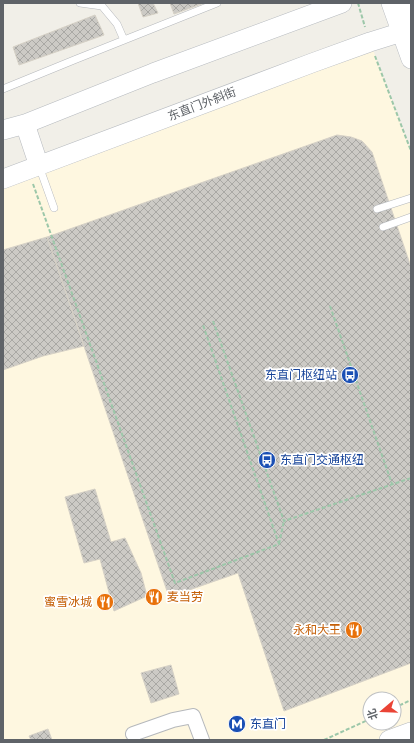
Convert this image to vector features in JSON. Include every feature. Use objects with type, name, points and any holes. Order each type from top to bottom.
[{"type":"main road","points":[[3,130],[25,124],[153,73],[342,3]]},
{"type":"main road","points":[[391,3],[411,59]]},
{"type":"main road","points":[[402,32],[407,3]]},
{"type":"main road","name":"东直门外斜街","points":[[3,179],[370,42],[402,32]]},
{"type":"main road","points":[[25,124],[33,168]]},
{"type":"main road","points":[[389,740],[411,732]]},
{"type":"street","points":[[133,734],[173,720],[193,716],[202,740]]},
{"type":"lane","points":[[80,3],[102,6],[117,24],[124,40]]},
{"type":"lane","points":[[3,89],[217,3]]},
{"type":"lane","points":[[33,168],[54,208]]},
{"type":"lane","points":[[377,209],[411,198]]},
{"type":"lane","points":[[383,227],[411,217]]},
{"type":"path","points":[[358,3],[370,42],[411,151]]},
{"type":"path","points":[[33,168],[175,583],[279,544]]},
{"type":"path","points":[[330,306],[392,484]]},
{"type":"path","points":[[213,321],[284,521],[279,544]]},
{"type":"path","points":[[203,325],[279,544]]},
{"type":"path","points":[[284,521],[411,478]]},
{"type":"path","points":[[324,740],[362,723]]},
{"type":"shaded area","points":[[370,42],[411,151],[411,732],[389,740],[3,740],[3,179]]},
{"type":"building","points":[[138,3],[153,3],[158,13],[143,17]]},
{"type":"building","points":[[170,3],[204,3],[174,14]]},
{"type":"building","points":[[95,15],[104,35],[19,65],[13,47]]},
{"type":"building","name":"东直门交通枢纽","points":[[337,135],[351,137],[362,141],[372,152],[411,267],[411,663],[284,711],[238,573],[169,597],[47,237]]},
{"type":"building","points":[[47,237],[84,346],[43,356],[3,370],[3,250]]},
{"type":"building","points":[[95,489],[111,542],[125,538],[141,573],[147,596],[114,611],[100,559],[84,563],[65,497]]},
{"type":"building","points":[[171,665],[179,694],[151,703],[141,673]]},
{"type":"building","points":[[48,729],[52,740],[31,740],[29,736]]},
{"type":"place","name":"东直门枢纽站","points":[[350,375]]},
{"type":"place","name":"东直门交通枢纽","points":[[267,460]]},
{"type":"place","name":"麦当劳","points":[[154,597]]},
{"type":"place","name":"蜜雪冰城","points":[[105,602]]},
{"type":"place","name":"永和大王","points":[[354,630]]},
{"type":"place","name":"东直门","points":[[237,724]]}]
